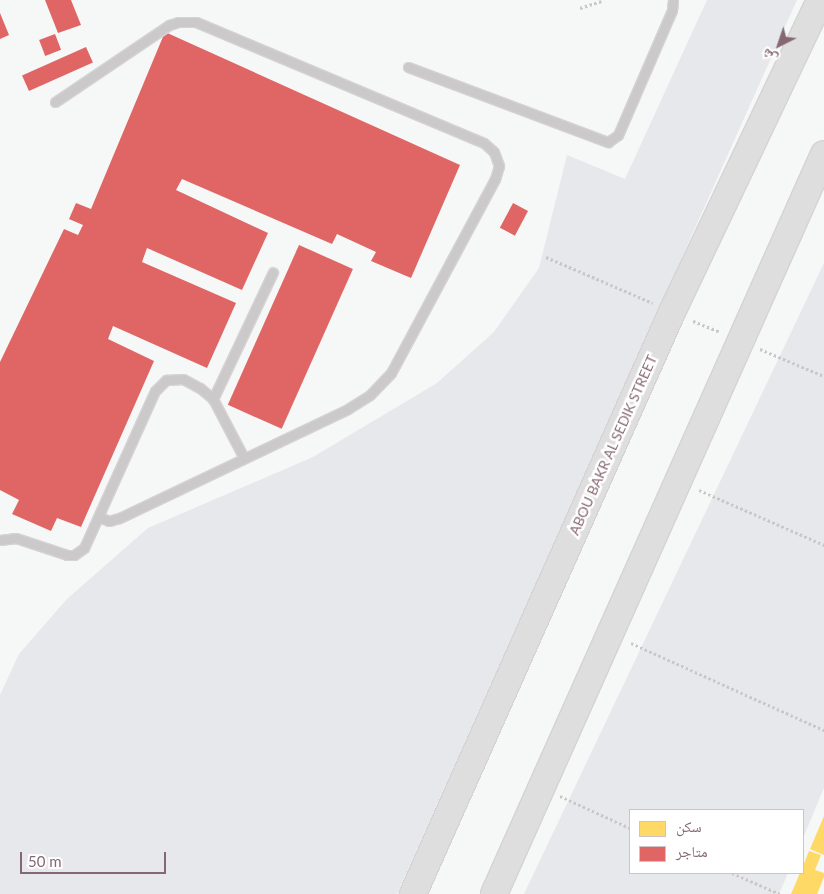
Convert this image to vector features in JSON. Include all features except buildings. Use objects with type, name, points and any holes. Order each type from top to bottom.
[{"type":"main road","name":"ABOU BAKR AL SEDIK STREET","points":[[413,894],[672,312],[820,0]]},
{"type":"main road","points":[[494,894],[824,154]]},
{"type":"lane","points":[[408,67],[608,142],[618,135],[672,10],[673,0]]},
{"type":"lane","points":[[55,102],[169,25],[188,21],[205,25],[484,143],[494,152],[499,166],[495,179],[385,381],[370,395],[348,409],[114,520],[99,517]]},
{"type":"lane","points":[[213,399],[273,272]]},
{"type":"lane","points":[[0,540],[16,538],[60,554],[74,554],[84,548],[158,386],[166,380],[183,379],[200,388],[213,399],[244,458]]},
{"type":"path","points":[[580,8],[604,0]]},
{"type":"path","points":[[546,257],[824,376]]},
{"type":"path","points":[[678,481],[824,545]]},
{"type":"path","points":[[610,634],[824,730]]},
{"type":"path","points":[[541,788],[629,828]]},
{"type":"path","points":[[734,874],[780,894]]},
{"type":"shaded area","points":[[707,0],[797,0],[397,894],[0,894],[0,695],[19,654],[67,599],[148,528],[313,457],[437,383],[494,332],[539,268],[567,155],[625,179]]},
{"type":"shaded area","points":[[824,263],[824,788],[804,836],[804,809],[629,809],[629,874],[788,874],[779,894],[524,894]]}]
